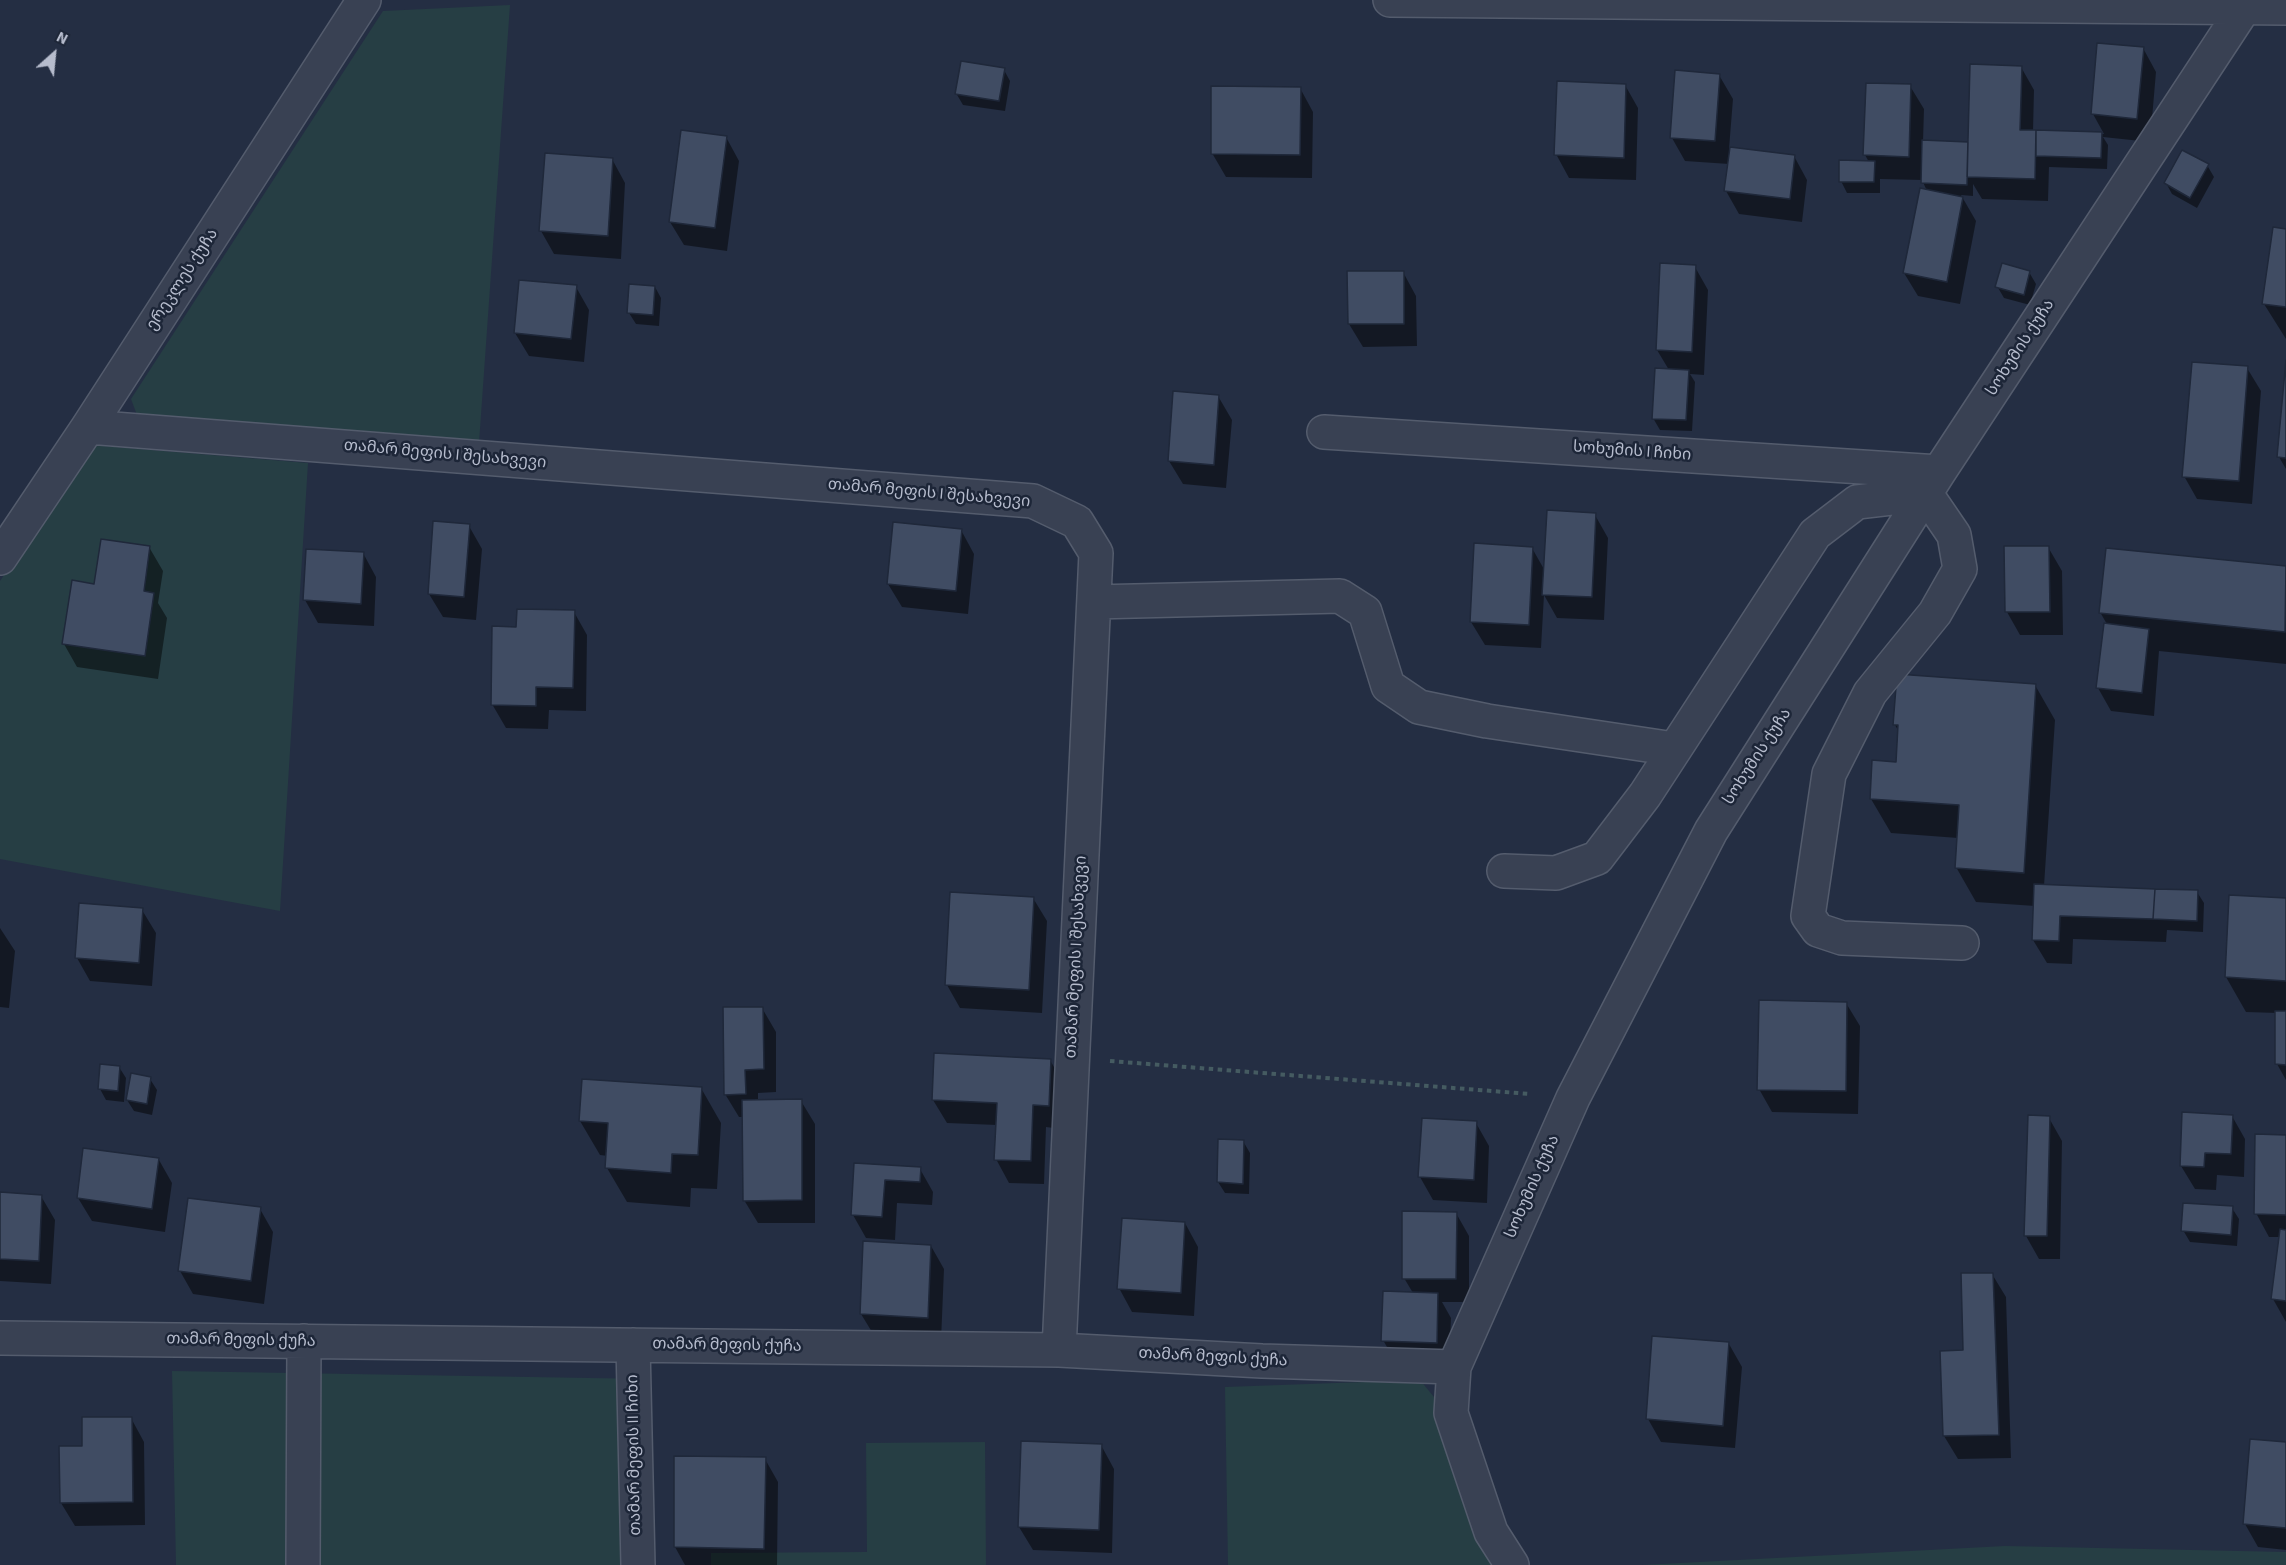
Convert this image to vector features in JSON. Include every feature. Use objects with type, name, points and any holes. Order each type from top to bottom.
[{"type":"street","name":"ერეკლეს ქუჩა","points":[[0,558],[88,427],[364,0]]},
{"type":"street","points":[[1390,0],[2094,3],[2286,8]]},
{"type":"street","name":"სოხუმის ქუჩა","points":[[1503,1560],[1491,1532],[1451,1413],[1454,1367],[1573,1098],[1711,831],[1933,483],[2244,8]]},
{"type":"street","name":"თამარ მეფის I შესახვევი","points":[[88,427],[1033,501],[1077,522],[1096,554],[1059,1350]]},
{"type":"street","name":"სოხუმის I ჩიხი","points":[[1324,432],[1933,483]]},
{"type":"street","points":[[1504,871],[1556,873],[1597,858],[1645,795],[1815,534],[1857,502],[1933,483],[1954,535],[1960,569],[1935,613],[1870,693],[1829,774],[1808,916],[1818,930],[1842,938],[1962,943]]},
{"type":"street","points":[[1094,602],[1340,596],[1365,612],[1388,686],[1419,707],[1487,721],[1674,749]]},
{"type":"street","name":"თამარ მეფის ქუჩა","points":[[0,1338],[1059,1350],[1262,1361],[1454,1367]]},
{"type":"street","points":[[303,1565],[304,1341]]},
{"type":"street","name":"თამარ მეფის II ჩიხი","points":[[633,1345],[638,1565]]},
{"type":"path","points":[[1073,1059],[1573,1098]]},
{"type":"green space","points":[[510,5],[479,443],[137,415],[131,399],[383,11]]},
{"type":"green space","points":[[91,445],[308,463],[280,911],[0,859],[0,581]]},
{"type":"green space","points":[[172,1371],[649,1379],[650,1565],[176,1565]]},
{"type":"green space","points":[[1420,1380],[1443,1408],[1496,1565],[1228,1565],[1225,1387]]},
{"type":"green space","points":[[985,1442],[986,1565],[711,1565],[711,1553],[867,1552],[866,1443]]},
{"type":"green space","points":[[2005,1546],[2286,1552],[2286,1565],[1642,1565]]},
{"type":"building","points":[[2097,43],[2144,47],[2137,119],[2091,114]]},
{"type":"building","points":[[961,61],[1005,68],[999,101],[955,94]]},
{"type":"building","points":[[1970,64],[2022,66],[2020,130],[2036,130],[2035,179],[1967,177]]},
{"type":"building","points":[[1675,70],[1720,74],[1715,141],[1670,138]]},
{"type":"building","points":[[1557,81],[1626,84],[1624,158],[1554,155]]},
{"type":"building","points":[[1866,83],[1911,84],[1909,157],[1863,155]]},
{"type":"building","points":[[1211,86],[1301,87],[1300,155],[1211,154]]},
{"type":"building","points":[[681,130],[727,136],[715,228],[669,222]]},
{"type":"building","points":[[2036,130],[2102,132],[2101,158],[2036,156]]},
{"type":"building","points":[[1922,140],[1968,142],[1967,185],[1921,183]]},
{"type":"building","points":[[1730,147],[1795,155],[1790,199],[1724,191]]},
{"type":"building","points":[[2182,150],[2209,164],[2190,198],[2164,183]]},
{"type":"building","points":[[545,153],[613,158],[608,236],[539,231]]},
{"type":"building","points":[[1839,160],[1875,161],[1874,182],[1839,182]]},
{"type":"building","points":[[1920,188],[1963,197],[1947,282],[1903,273]]},
{"type":"building","points":[[2273,227],[2286,229],[2286,307],[2262,304]]},
{"type":"building","points":[[1660,263],[1696,265],[1692,352],[1656,350]]},
{"type":"building","points":[[2002,263],[2030,271],[2024,295],[1995,287]]},
{"type":"building","points":[[1347,271],[1404,271],[1404,324],[1348,324]]},
{"type":"building","points":[[519,280],[577,285],[571,339],[514,333]]},
{"type":"building","points":[[629,284],[655,286],[653,315],[627,313]]},
{"type":"building","points":[[2286,360],[2286,458],[2277,457]]},
{"type":"building","points":[[2192,362],[2248,366],[2239,481],[2182,477]]},
{"type":"building","points":[[1655,368],[1689,370],[1686,420],[1652,419]]},
{"type":"building","points":[[1173,391],[1219,395],[1214,465],[1168,461]]},
{"type":"building","points":[[1547,510],[1596,513],[1592,597],[1542,595]]},
{"type":"building","points":[[433,521],[470,524],[464,597],[428,594]]},
{"type":"building","points":[[893,522],[962,529],[956,591],[887,584]]},
{"type":"building","points":[[101,539],[150,546],[144,591],[154,593],[145,656],[62,644],[72,580],[94,584]]},
{"type":"building","points":[[1474,543],[1533,547],[1529,625],[1470,622]]},
{"type":"building","points":[[2004,546],[2049,546],[2050,612],[2005,612]]},
{"type":"building","points":[[2106,548],[2286,566],[2285,632],[2099,613]]},
{"type":"building","points":[[306,549],[364,552],[361,604],[303,600]]},
{"type":"building","points":[[517,609],[575,610],[573,688],[536,687],[536,706],[491,705],[492,626],[516,627]]},
{"type":"building","points":[[2104,623],[2149,629],[2142,693],[2096,688]]},
{"type":"building","points":[[1897,674],[2036,684],[2024,873],[1955,868],[1959,805],[1870,799],[1872,760],[1896,762],[1898,725],[1893,725]]},
{"type":"building","points":[[2034,884],[2155,889],[2153,919],[2060,916],[2059,941],[2032,940]]},
{"type":"building","points":[[2155,889],[2198,890],[2197,921],[2153,919]]},
{"type":"building","points":[[950,892],[1034,897],[1029,990],[945,985]]},
{"type":"building","points":[[2229,895],[2286,898],[2286,981],[2225,977]]},
{"type":"building","points":[[79,903],[143,908],[139,963],[75,958]]},
{"type":"building","points":[[1759,1000],[1847,1002],[1846,1091],[1757,1090]]},
{"type":"building","points":[[723,1007],[763,1007],[764,1069],[745,1070],[746,1094],[724,1095]]},
{"type":"building","points":[[2275,1011],[2286,1011],[2286,1065],[2275,1064]]},
{"type":"building","points":[[934,1053],[1051,1059],[1049,1106],[1033,1105],[1031,1161],[994,1160],[997,1103],[932,1100]]},
{"type":"building","points":[[100,1064],[120,1066],[118,1091],[98,1089]]},
{"type":"building","points":[[131,1073],[151,1077],[147,1104],[126,1100]]},
{"type":"building","points":[[582,1079],[702,1087],[698,1155],[672,1154],[671,1173],[605,1168],[608,1123],[579,1121]]},
{"type":"building","points":[[802,1099],[802,1200],[743,1201],[742,1100]]},
{"type":"building","points":[[2182,1112],[2233,1115],[2231,1154],[2205,1153],[2204,1167],[2180,1166]]},
{"type":"building","points":[[2028,1115],[2050,1116],[2047,1236],[2024,1236]]},
{"type":"building","points":[[1422,1118],[1477,1121],[1474,1180],[1418,1177]]},
{"type":"building","points":[[2255,1134],[2286,1135],[2286,1215],[2254,1214]]},
{"type":"building","points":[[1218,1139],[1244,1140],[1243,1184],[1217,1182]]},
{"type":"building","points":[[83,1148],[159,1158],[152,1209],[77,1198]]},
{"type":"building","points":[[854,1163],[921,1167],[920,1182],[885,1180],[882,1217],[851,1215]]},
{"type":"building","points":[[0,1192],[42,1195],[39,1261],[0,1259]]},
{"type":"building","points":[[188,1198],[261,1207],[251,1281],[178,1271]]},
{"type":"building","points":[[2183,1203],[2233,1206],[2231,1235],[2181,1231]]},
{"type":"building","points":[[1402,1211],[1457,1212],[1456,1279],[1402,1279]]},
{"type":"building","points":[[1122,1218],[1185,1222],[1181,1293],[1117,1289]]},
{"type":"building","points":[[2280,1229],[2286,1230],[2286,1301],[2271,1299]]},
{"type":"building","points":[[863,1241],[931,1245],[928,1318],[860,1314]]},
{"type":"building","points":[[1961,1273],[1993,1273],[1999,1435],[1943,1436],[1940,1351],[1963,1350]]},
{"type":"building","points":[[1383,1291],[1438,1293],[1437,1343],[1381,1341]]},
{"type":"building","points":[[1652,1336],[1729,1342],[1723,1426],[1646,1419]]},
{"type":"building","points":[[82,1417],[132,1417],[133,1502],[60,1503],[59,1446],[82,1446]]},
{"type":"building","points":[[2250,1439],[2286,1442],[2286,1528],[2243,1524]]},
{"type":"building","points":[[1021,1441],[1102,1444],[1099,1530],[1018,1527]]},
{"type":"building","points":[[674,1456],[766,1457],[764,1549],[674,1547]]}]
